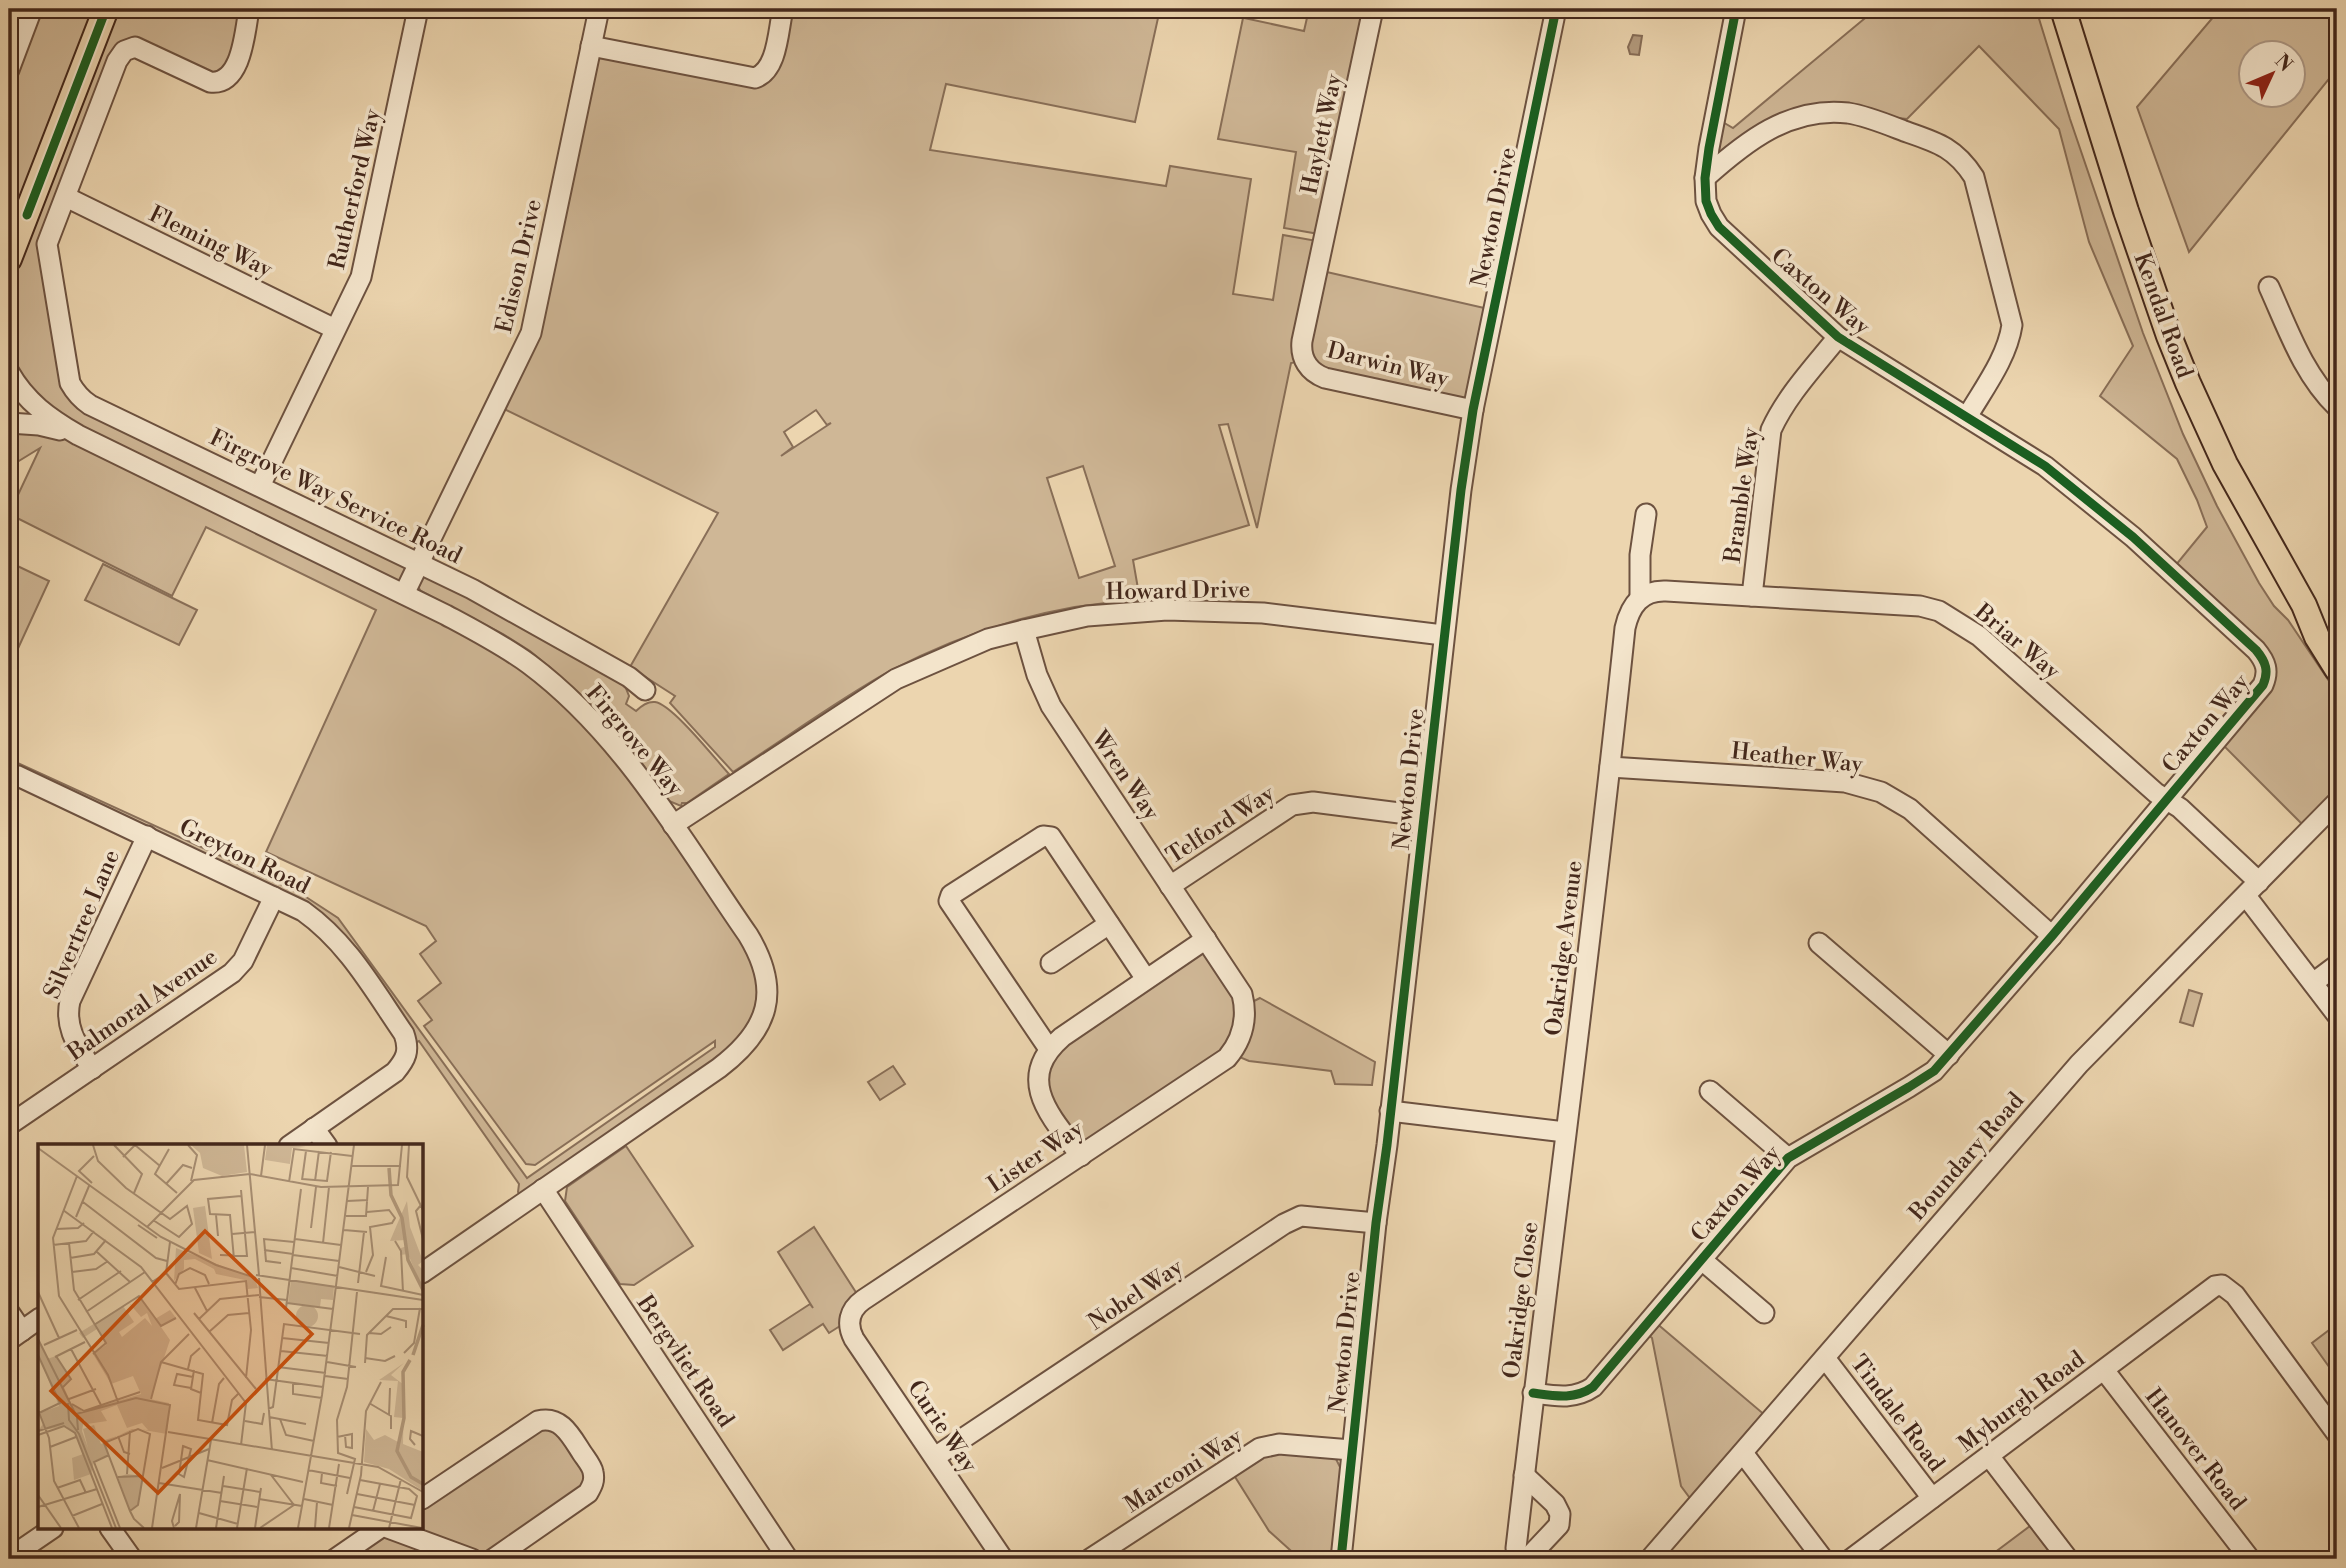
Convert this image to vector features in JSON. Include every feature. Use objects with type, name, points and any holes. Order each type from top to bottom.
[{"type":"main road","points":[[9,259],[106,9]]},
{"type":"main road","name":"Kendal Road","points":[[2063,9],[2126,211],[2169,336],[2225,464],[2304,605],[2317,637],[2337,669]]},
{"type":"main road","points":[[9,243],[27,215]]},
{"type":"main road","name":"Kendal Road","points":[[2304,605],[2337,647]]},
{"type":"street","points":[[9,71],[32,9]]},
{"type":"street","name":"Firgrove Way Service Road","points":[[249,9],[238,61],[231,74],[221,82],[211,82],[140,48],[129,47],[117,61],[47,244],[70,383],[81,399],[472,589],[629,677],[645,690]]},
{"type":"street","name":"Rutherford Way","points":[[260,486],[361,277],[418,9]]},
{"type":"street","name":"Edison Drive","points":[[404,594],[531,332],[599,9]]},
{"type":"street","points":[[591,46],[755,78],[764,73],[770,65],[782,9]]},
{"type":"street","name":"Haylett Way","points":[[1318,270],[1373,9]]},
{"type":"street","name":"Newton Drive","points":[[1341,1559],[1376,1223],[1461,490],[1473,410],[1556,9]]},
{"type":"street","name":"Caxton Way","points":[[1533,1393],[1567,1397],[1582,1394],[1592,1387],[1788,1158],[1926,1077],[1949,1055],[2263,685],[2267,676],[2262,658],[2123,529],[2045,466],[1838,337],[1719,227],[1706,201],[1705,178],[1737,9]]},
{"type":"street","points":[[1705,178],[1730,156],[1766,131],[1785,122],[1827,113],[1869,118],[1942,144],[1954,152],[1974,177],[2012,325],[2010,339],[2003,355],[1968,417]]},
{"type":"street","name":"Fleming Way","points":[[66,197],[335,329]]},
{"type":"street","name":"Darwin Way","points":[[1318,270],[1301,349],[1304,361],[1314,372],[1325,378],[1473,410]]},
{"type":"street","points":[[2269,287],[2304,363],[2321,390],[2337,407]]},
{"type":"street","name":"Bramble Way","points":[[1752,596],[1771,430],[1793,392],[1838,337]]},
{"type":"street","name":"Firgrove Way","points":[[9,372],[34,405],[78,435],[404,594],[486,636],[528,663],[596,724],[631,765],[748,935],[760,957],[767,987],[763,1016],[755,1033],[735,1056],[424,1272]]},
{"type":"street","name":"Firgrove Way","points":[[9,424],[39,425],[78,435]]},
{"type":"street","points":[[1640,598],[1640,555],[1646,514]]},
{"type":"street","name":"Briar Way","points":[[1640,598],[1658,591],[1920,606],[1939,611],[1979,636],[2156,793],[2180,808],[2252,889],[2337,1015]]},
{"type":"street","name":"Oakridge Avenue","points":[[1565,1132],[1625,628],[1630,611],[1640,598]]},
{"type":"street","name":"Howard Drive","points":[[673,825],[895,679],[988,639],[1024,630],[1087,616],[1167,610],[1263,613],[1443,635]]},
{"type":"street","name":"Wren Way","points":[[1024,630],[1037,675],[1051,706],[1242,994],[1245,1017],[1242,1032]]},
{"type":"street","name":"Heather Way","points":[[1610,767],[1845,782],[1881,792],[1900,802],[1937,831],[2052,936]]},
{"type":"street","name":"Greyton Road","points":[[9,775],[18,776],[303,911],[323,925],[340,942],[404,1034],[408,1046],[405,1060],[395,1072],[314,1128]]},
{"type":"street","name":"Boundary Road","points":[[1660,1555],[1743,1453],[2071,1073],[2337,802]]},
{"type":"street","name":"Telford Way","points":[[1170,886],[1283,810],[1301,803],[1423,816]]},
{"type":"street","points":[[1049,1049],[949,897],[1047,835],[1055,841],[1146,979]]},
{"type":"street","name":"Silvertree Lane","points":[[92,1069],[73,1039],[67,1013],[70,1001],[147,836]]},
{"type":"street","name":"Balmoral Avenue","points":[[9,1125],[232,972],[243,961],[274,897]]},
{"type":"street","points":[[1051,962],[1109,924]]},
{"type":"street","points":[[1080,1156],[1041,1097],[1037,1079],[1049,1049],[1062,1037],[1206,939]]},
{"type":"street","points":[[1819,943],[1949,1055]]},
{"type":"street","points":[[2313,983],[2337,965]]},
{"type":"street","name":"Lister Way","points":[[849,1318],[863,1300],[1227,1058],[1237,1046],[1242,1032]]},
{"type":"street","points":[[1710,1091],[1788,1158]]},
{"type":"street","points":[[1391,1111],[1565,1132]]},
{"type":"street","points":[[292,1144],[314,1128],[326,1144]]},
{"type":"street","name":"Oakridge Close","points":[[1520,1559],[1516,1548],[1565,1132]]},
{"type":"street","name":"Bergvliet Road","points":[[543,1189],[788,1559]]},
{"type":"street","name":"Nobel Way","points":[[935,1457],[1284,1224],[1301,1216],[1376,1223]]},
{"type":"street","points":[[1702,1260],[1764,1313]]},
{"type":"street","name":"Myburgh Road","points":[[1851,1559],[2210,1290],[2222,1285],[2235,1296],[2337,1434]]},
{"type":"street","points":[[9,1312],[15,1335],[38,1319]]},
{"type":"street","name":"Curie Way","points":[[849,1318],[853,1339],[1003,1559]]},
{"type":"street","name":"Tindale Road","points":[[1825,1357],[1932,1498]]},
{"type":"street","name":"Hanover Road","points":[[2104,1370],[2250,1559]]},
{"type":"street","points":[[424,1498],[538,1421],[547,1418],[568,1430],[593,1470],[594,1483],[588,1493],[493,1559]]},
{"type":"street","name":"Marconi Way","points":[[1090,1559],[1260,1448],[1279,1444],[1351,1450]]},
{"type":"street","points":[[1743,1453],[1823,1559]]},
{"type":"street","points":[[1989,1455],[2068,1559]]},
{"type":"street","points":[[1524,1475],[1555,1504],[1560,1514],[1559,1525],[1527,1559]]},
{"type":"street","points":[[9,1558],[50,1530]]},
{"type":"street","points":[[111,1530],[132,1559]]},
{"type":"street","points":[[335,1559],[377,1530]]},
{"type":"street","points":[[393,1530],[472,1559]]},
{"type":"shaded area","points":[[32,9],[249,9],[227,78],[129,47],[49,236],[74,391],[419,563],[404,594],[446,615],[596,724],[760,957],[755,1033],[526,1201],[518,1192],[519,1184],[419,1041],[408,1046],[323,925],[9,775],[9,759],[256,872],[303,895],[338,918],[527,1178],[715,1047],[715,1041],[535,1165],[526,1164],[424,1026],[432,1020],[418,1001],[441,983],[420,954],[436,941],[426,926],[266,852],[376,610],[206,527],[172,596],[9,514],[40,448],[9,467],[9,423],[39,425],[9,372],[9,70]]},
{"type":"shaded area","points":[[783,9],[1160,9],[1135,122],[946,84],[930,150],[1166,186],[1170,166],[1251,179],[1233,294],[1273,300],[1283,235],[1317,241],[1297,362],[1291,363],[1257,528],[1228,424],[1219,425],[1249,525],[1133,560],[1140,600],[1043,613],[980,632],[919,656],[850,695],[733,772],[670,703],[675,696],[630,667],[718,513],[496,405],[526,343],[591,46],[755,78]],"holes":[[[816,410],[827,425],[831,423],[781,456],[793,447],[784,432]],[[1083,466],[1115,566],[1079,578],[1047,478]]]},
{"type":"shaded area","points":[[1225,9],[1245,9],[1244,18],[1304,31],[1309,9],[1366,9],[1319,234],[1284,228],[1296,152],[1218,139],[1243,18],[1224,15]]},
{"type":"shaded area","points":[[1876,9],[2036,9],[2070,119],[2143,333],[2183,434],[2217,506],[2259,583],[2274,606],[2288,620],[2335,690],[2332,705],[2337,711],[2337,791],[2304,826],[2223,745],[2272,679],[2175,566],[2207,527],[2197,500],[2177,459],[2100,396],[2133,346],[2089,242],[2059,129],[1979,46],[1907,119],[1889,117],[1850,105],[1722,152],[1717,150],[1721,121],[1733,128]]},
{"type":"shaded area","points":[[2220,9],[2337,9],[2337,69],[2308,105],[2308,38],[2238,38],[2238,108],[2305,108],[2189,252],[2137,107]]},
{"type":"shaded area","points":[[1633,35],[1642,36],[1639,55],[1630,54],[1628,47]]},
{"type":"shaded area","points":[[1318,270],[1493,310],[1473,410],[1325,378],[1302,341]]},
{"type":"shaded area","points":[[9,562],[49,581],[9,668]]},
{"type":"shaded area","points":[[103,564],[197,610],[179,645],[85,600]]},
{"type":"shaded area","points":[[423,575],[431,576],[625,686],[629,696],[626,704],[636,711],[649,702],[663,705],[729,774],[681,806],[669,801],[602,715],[530,651],[421,591],[418,587]]},
{"type":"shaded area","points":[[1206,939],[1242,994],[1237,1046],[1081,1156],[1041,1097],[1040,1065]]},
{"type":"shaded area","points":[[2189,990],[2202,994],[2193,1026],[2180,1022]]},
{"type":"shaded area","points":[[1260,998],[1375,1062],[1372,1085],[1335,1084],[1331,1071],[1249,1061],[1237,1056],[1250,1003]]},
{"type":"shaded area","points":[[893,1066],[905,1084],[880,1100],[868,1082]]},
{"type":"shaded area","points":[[626,1146],[693,1246],[634,1285],[620,1284],[565,1201],[567,1187]]},
{"type":"shaded area","points":[[814,1227],[857,1294],[841,1315],[840,1326],[829,1333],[823,1324],[783,1350],[770,1330],[810,1304],[813,1308],[778,1252]]},
{"type":"shaded area","points":[[1655,1322],[1766,1416],[1692,1501],[1681,1486],[1652,1338],[1646,1333]]},
{"type":"shaded area","points":[[2337,1324],[2337,1378],[2312,1343]]},
{"type":"shaded area","points":[[547,1418],[594,1483],[493,1559],[335,1559],[377,1530],[424,1530],[424,1498]]},
{"type":"shaded area","points":[[1271,1450],[1335,1457],[1341,1469],[1331,1559],[1300,1559],[1269,1531],[1232,1472]]},
{"type":"shaded area","points":[[2038,1520],[2068,1559],[1986,1559]]},
{"type":"cycle path","points":[[27,215],[106,9]]},
{"type":"cycle path","points":[[1341,1559],[1376,1223],[1461,490],[1473,410],[1556,9]]},
{"type":"cycle path","points":[[1533,1393],[1571,1395],[1593,1387],[1788,1158],[1934,1071],[2052,936],[2263,685],[2266,675],[2264,663],[2256,650],[2133,537],[2045,466],[1838,337],[1719,227],[1706,201],[1705,178],[1736,9]]}]
